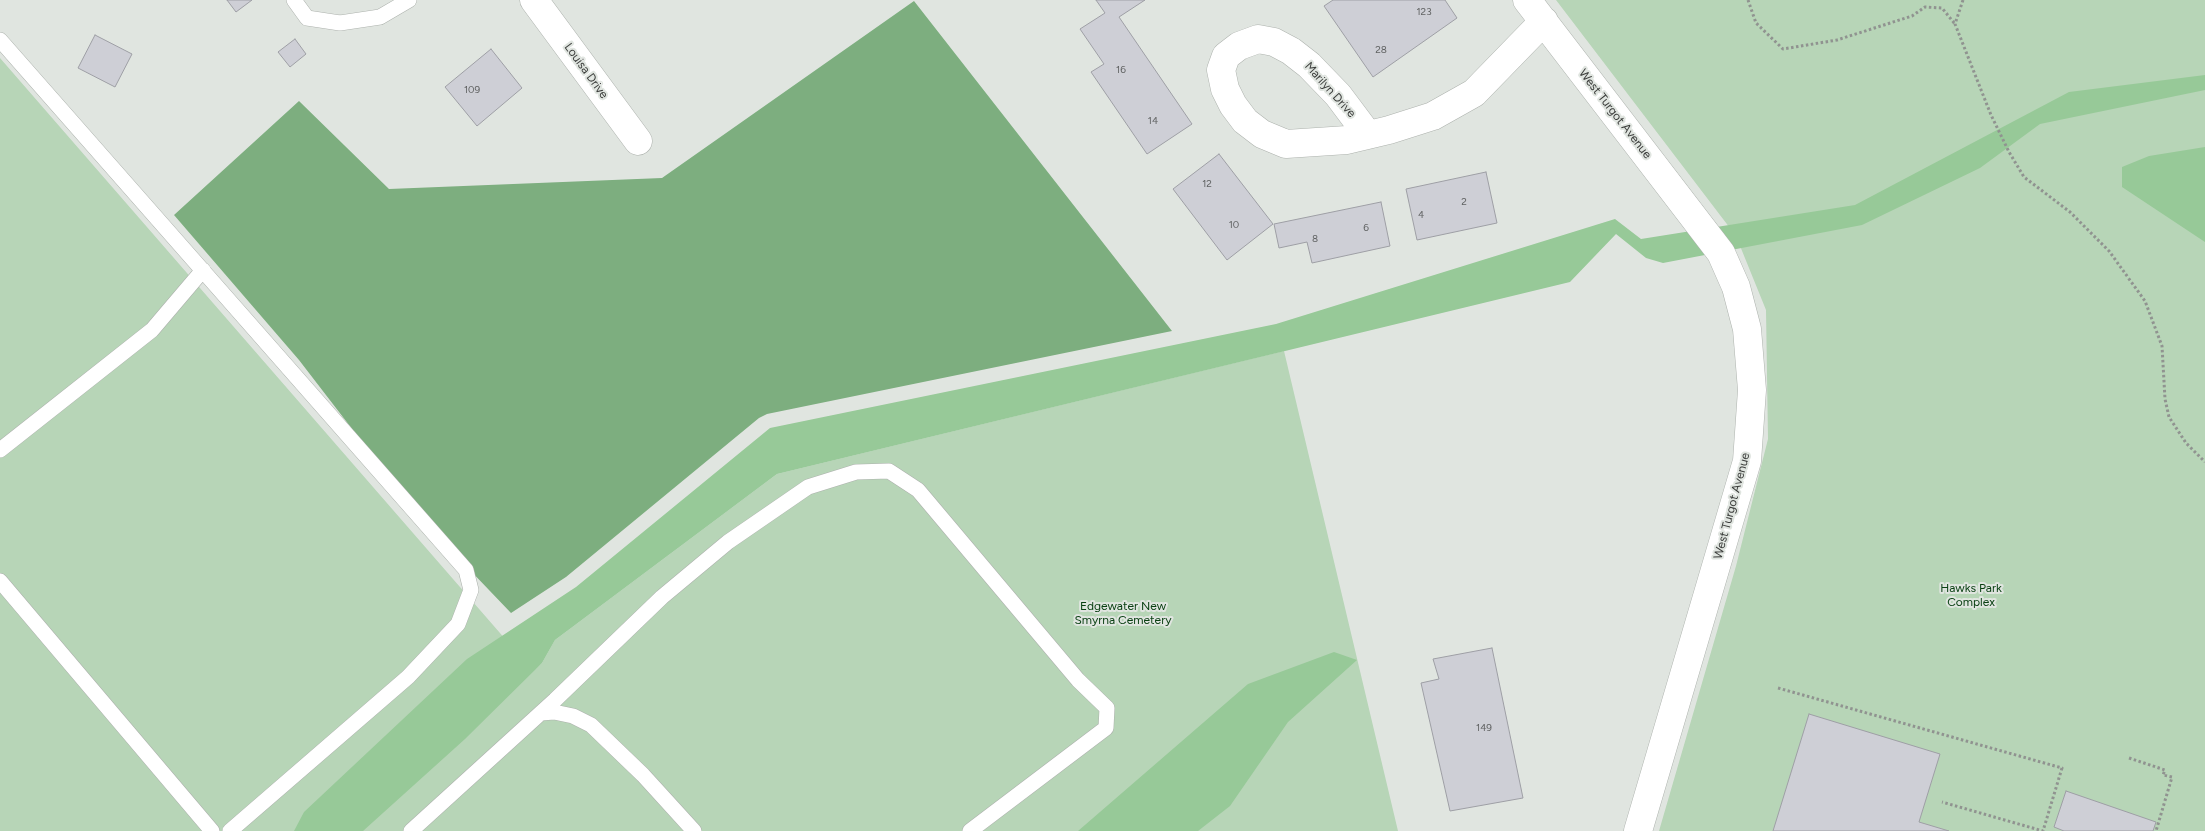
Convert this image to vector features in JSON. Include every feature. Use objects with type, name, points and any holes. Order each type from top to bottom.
[{"type":"street","name":"Louisa Drive","points":[[534,0],[638,141]]},
{"type":"street","name":"West Turgot Avenue","points":[[1527,0],[1721,253],[1736,287],[1747,329],[1752,390],[1747,460],[1638,831]]},
{"type":"street","name":"Marilyn Drive","points":[[1368,135],[1338,95],[1309,65],[1291,50],[1274,42],[1258,40],[1239,46],[1226,56],[1221,70],[1225,90],[1245,121],[1262,134],[1286,144],[1347,140],[1368,135],[1433,116],[1474,93],[1544,21]]},
{"type":"lane","points":[[294,0],[307,18],[340,23],[380,16],[409,0]]},
{"type":"lane","points":[[0,40],[466,570],[470,590],[458,624],[408,677],[230,831]]},
{"type":"lane","points":[[0,450],[152,330],[203,270]]},
{"type":"lane","points":[[411,831],[541,712],[662,597],[728,542],[808,487],[856,472],[890,471],[918,490],[1078,680],[1107,708],[1106,728],[970,831]]},
{"type":"lane","points":[[0,581],[212,831]]},
{"type":"lane","points":[[541,712],[554,712],[572,716],[591,726],[643,775],[694,831]]},
{"type":"path","points":[[1748,0],[1756,22],[1783,49],[1837,40],[1912,16],[1925,7],[1942,8],[1955,24],[1991,115],[2024,177],[2070,212],[2109,251],[2145,301],[2162,346],[2165,398],[2169,417],[2186,443],[2205,462]]},
{"type":"path","points":[[1955,24],[1963,0]]},
{"type":"path","points":[[1778,688],[2062,768],[2044,831],[1942,802]]},
{"type":"path","points":[[2129,758],[2165,770],[2163,775],[2172,777],[2156,831]]},
{"type":"green space","name":"Hawks Park Complex","points":[[1556,0],[2205,0],[2205,831],[1659,831],[1736,566],[1768,439],[1766,310],[1736,236]]},
{"type":"green space","name":"Edgewater New Smyrna Cemetery","points":[[0,58],[533,671],[542,663],[555,640],[777,474],[1284,351],[1398,831],[0,831]]},
{"type":"shaded area","points":[[914,1],[1172,331],[767,414],[759,418],[566,577],[511,613],[423,521],[299,360],[174,215],[299,101],[389,189],[662,178]]},
{"type":"shaded area","points":[[2205,75],[2205,90],[2040,124],[1980,168],[1862,225],[1663,263],[1646,258],[1616,234],[1570,282],[777,474],[555,640],[542,663],[465,739],[363,831],[294,831],[304,812],[467,659],[576,587],[770,428],[1276,324],[1615,219],[1641,239],[1855,205],[2069,92]]},
{"type":"shaded area","points":[[2205,147],[2205,242],[2122,187],[2122,167],[2149,156]]},
{"type":"shaded area","points":[[1334,652],[1357,660],[1288,722],[1230,806],[1198,831],[1078,831],[1248,684]]},
{"type":"building","points":[[227,0],[252,0],[236,12]]},
{"type":"building","points":[[1096,0],[1145,0],[1119,17],[1192,124],[1147,154],[1091,72],[1104,64],[1080,29],[1105,13]]},
{"type":"building","points":[[1333,0],[1445,0],[1457,18],[1373,77],[1324,6]]},
{"type":"building","points":[[95,35],[132,54],[115,87],[78,68]]},
{"type":"building","points":[[295,39],[306,54],[290,67],[278,52]]},
{"type":"building","points":[[491,49],[522,88],[477,126],[445,87]]},
{"type":"building","points":[[1219,154],[1273,224],[1227,260],[1173,189]]},
{"type":"building","points":[[1486,172],[1497,223],[1417,240],[1406,189]]},
{"type":"building","points":[[1381,202],[1390,246],[1312,263],[1307,242],[1279,248],[1274,224]]},
{"type":"building","points":[[1492,648],[1523,798],[1450,811],[1421,683],[1439,679],[1433,659]]},
{"type":"building","points":[[1809,714],[1940,754],[1919,822],[1949,831],[1773,831]]},
{"type":"building","points":[[2066,791],[2156,822],[2153,831],[2064,831],[2054,827]]}]
